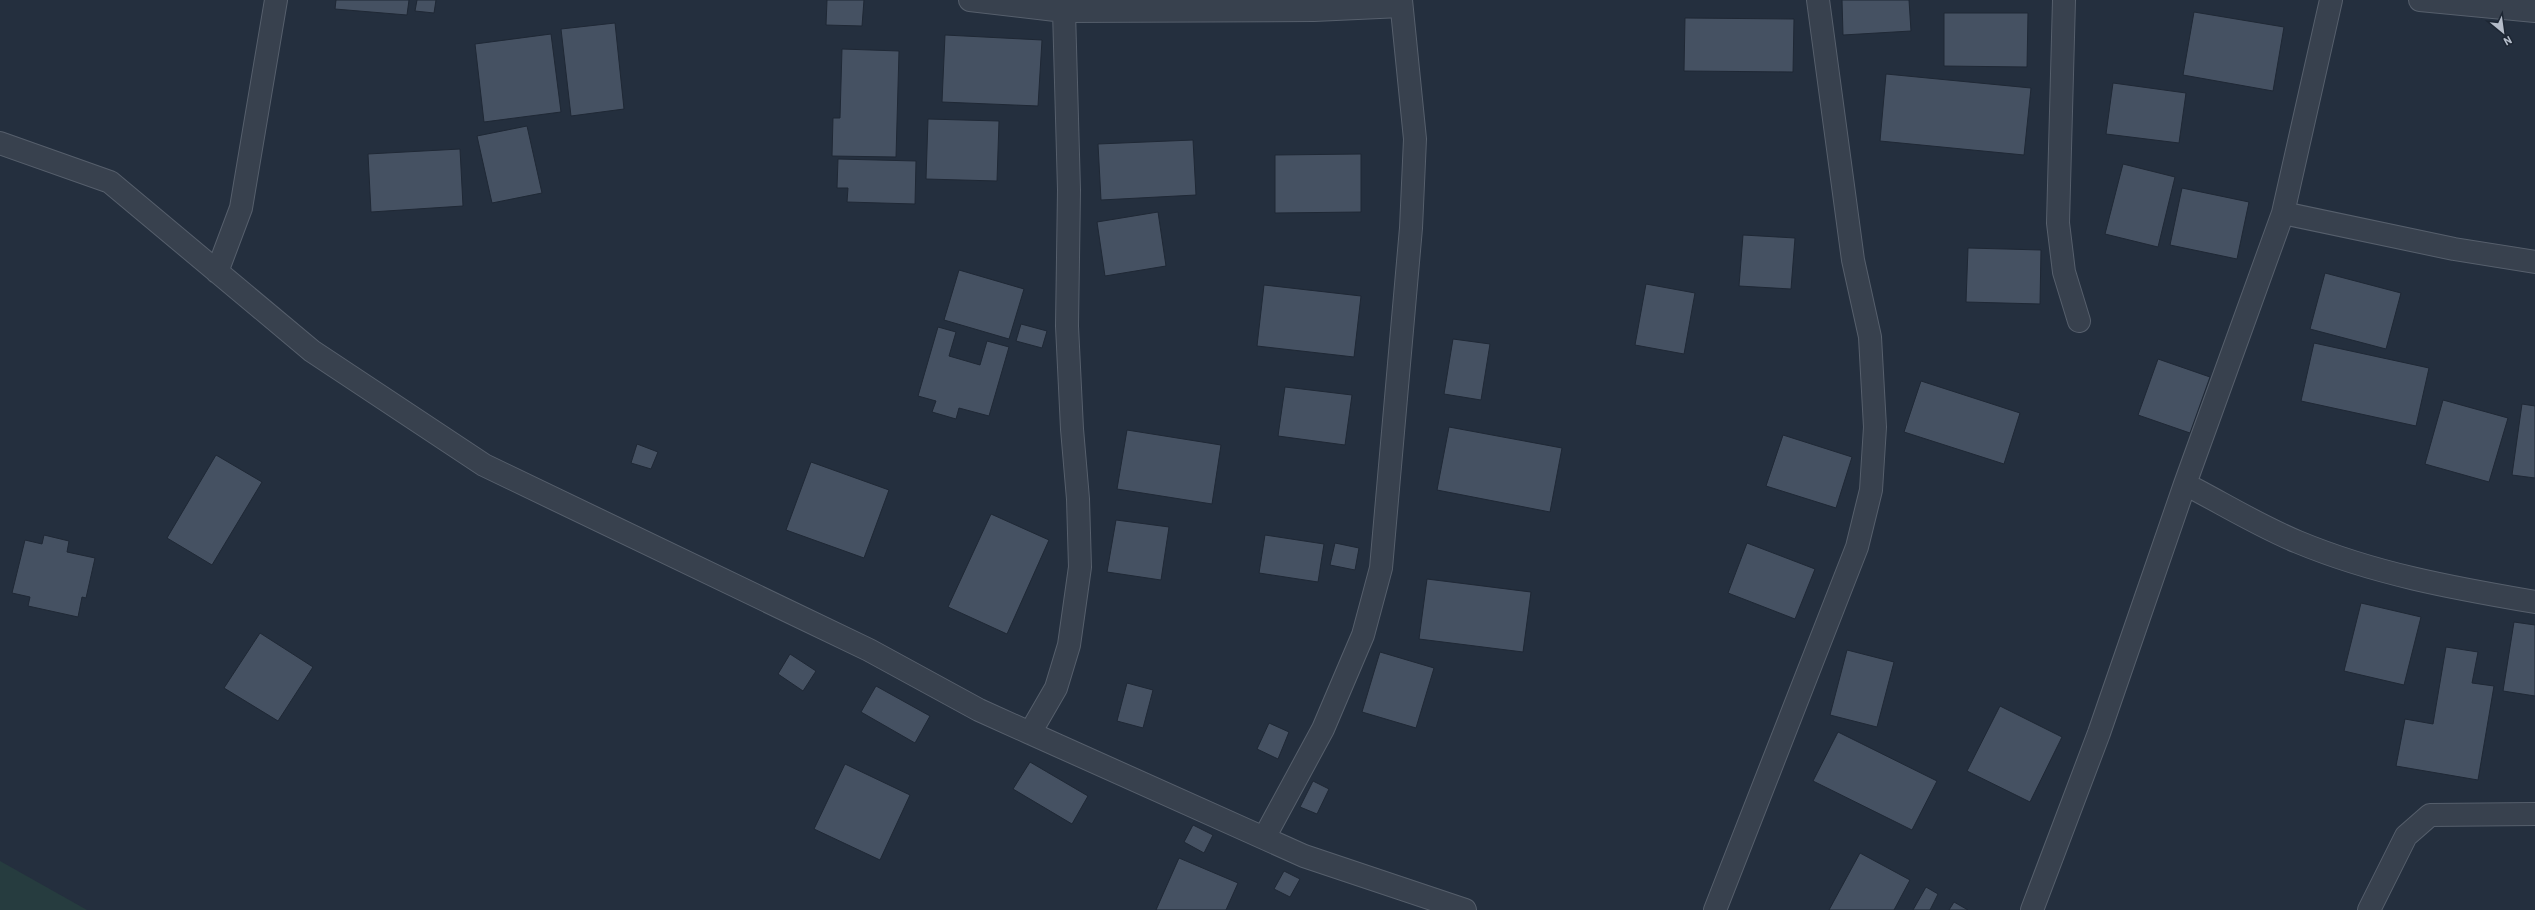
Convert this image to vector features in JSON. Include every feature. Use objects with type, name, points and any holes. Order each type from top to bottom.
[{"type":"street","points":[[217,272],[241,208],[276,0]]},
{"type":"street","points":[[970,0],[1064,11],[1314,10],[1401,3],[1415,139],[1410,236],[1381,568],[1363,635],[1323,729],[1264,838]]},
{"type":"street","points":[[1715,910],[1858,548],[1871,490],[1875,428],[1870,338],[1853,260],[1818,0]]},
{"type":"street","points":[[2064,0],[2058,223],[2064,272],[2079,321]]},
{"type":"street","points":[[2032,910],[2099,732],[2185,484],[2283,213],[2331,0]]},
{"type":"street","points":[[2420,0],[2535,11]]},
{"type":"street","points":[[1030,733],[1056,688],[1069,645],[1080,567],[1078,499],[1072,429],[1067,326],[1069,190],[1064,11]]},
{"type":"street","points":[[0,143],[110,182],[312,351],[484,465],[869,650],[979,710],[1304,856],[1465,910]]},
{"type":"street","points":[[2283,213],[2454,249],[2535,262]]},
{"type":"street","points":[[2185,484],[2297,542],[2387,573],[2435,585],[2535,602]]},
{"type":"street","points":[[2369,910],[2406,836],[2430,815],[2535,814]]},
{"type":"green space","points":[[0,861],[87,910],[0,910]]},
{"type":"building","points":[[336,0],[409,0],[407,15],[335,9]]},
{"type":"building","points":[[417,0],[436,0],[434,13],[415,11]]},
{"type":"building","points":[[827,0],[864,0],[862,26],[826,25]]},
{"type":"building","points":[[1842,0],[1909,0],[1911,31],[1843,35]]},
{"type":"building","points":[[2194,12],[2284,27],[2273,91],[2183,75]]},
{"type":"building","points":[[1944,13],[2028,13],[2027,67],[1944,66]]},
{"type":"building","points":[[1685,18],[1794,19],[1793,72],[1684,71]]},
{"type":"building","points":[[615,23],[624,109],[571,116],[561,29]]},
{"type":"building","points":[[551,34],[561,112],[484,122],[475,44]]},
{"type":"building","points":[[945,35],[1042,40],[1038,106],[942,102]]},
{"type":"building","points":[[842,49],[899,51],[896,157],[832,156],[833,118],[840,118]]},
{"type":"building","points":[[1886,74],[2031,88],[2024,155],[1880,141]]},
{"type":"building","points":[[2113,83],[2186,93],[2179,143],[2106,134]]},
{"type":"building","points":[[928,119],[999,121],[997,181],[926,179]]},
{"type":"building","points":[[527,126],[542,193],[492,203],[477,136]]},
{"type":"building","points":[[1193,140],[1196,195],[1101,200],[1098,144]]},
{"type":"building","points":[[460,149],[463,206],[371,212],[368,154]]},
{"type":"building","points":[[1361,154],[1361,212],[1275,213],[1275,155]]},
{"type":"building","points":[[838,159],[916,161],[915,204],[847,202],[848,188],[837,188]]},
{"type":"building","points":[[2123,164],[2175,177],[2158,247],[2105,234]]},
{"type":"building","points":[[2182,188],[2249,202],[2237,259],[2170,245]]},
{"type":"building","points":[[1158,212],[1166,266],[1105,276],[1097,222]]},
{"type":"building","points":[[1743,235],[1795,238],[1791,289],[1739,286]]},
{"type":"building","points":[[1968,248],[2041,250],[2040,304],[1966,302]]},
{"type":"building","points":[[959,270],[1024,289],[1009,339],[944,320]]},
{"type":"building","points":[[2325,273],[2401,293],[2386,349],[2310,329]]},
{"type":"building","points":[[1646,284],[1695,293],[1684,354],[1635,345]]},
{"type":"building","points":[[1264,285],[1361,296],[1354,357],[1257,346]]},
{"type":"building","points":[[1021,324],[1047,331],[1042,348],[1016,341]]},
{"type":"building","points":[[938,327],[956,332],[949,356],[980,365],[987,341],[1009,347],[989,416],[959,408],[956,419],[932,412],[936,401],[918,396]]},
{"type":"building","points":[[1453,339],[1490,344],[1481,400],[1444,394]]},
{"type":"building","points":[[2314,343],[2429,368],[2416,426],[2301,401]]},
{"type":"building","points":[[2158,359],[2210,377],[2190,433],[2138,415]]},
{"type":"building","points":[[1921,381],[2020,413],[2004,464],[1904,432]]},
{"type":"building","points":[[1285,387],[1352,395],[1345,445],[1278,436]]},
{"type":"building","points":[[2443,400],[2508,418],[2489,482],[2425,464]]},
{"type":"building","points":[[2522,404],[2535,406],[2535,478],[2512,475]]},
{"type":"building","points":[[1449,427],[1562,448],[1550,512],[1437,490]]},
{"type":"building","points":[[1127,430],[1221,445],[1212,504],[1117,489]]},
{"type":"building","points":[[1783,435],[1852,457],[1836,508],[1766,486]]},
{"type":"building","points":[[637,444],[658,452],[651,469],[631,463]]},
{"type":"building","points":[[216,455],[262,482],[212,565],[167,538]]},
{"type":"building","points":[[811,462],[889,490],[864,558],[786,530]]},
{"type":"building","points":[[991,514],[1049,540],[1007,634],[948,607]]},
{"type":"building","points":[[1116,520],[1169,527],[1161,580],[1107,572]]},
{"type":"building","points":[[44,535],[69,541],[67,552],[95,558],[86,598],[82,597],[78,617],[28,606],[30,597],[12,593],[25,540],[42,544]]},
{"type":"building","points":[[1265,535],[1324,544],[1318,582],[1259,573]]},
{"type":"building","points":[[1335,543],[1359,548],[1355,570],[1330,565]]},
{"type":"building","points":[[1747,543],[1815,569],[1795,619],[1728,593]]},
{"type":"building","points":[[1427,579],[1531,592],[1523,652],[1419,639]]},
{"type":"building","points":[[2361,603],[2421,617],[2404,685],[2344,671]]},
{"type":"building","points":[[2514,622],[2535,625],[2535,696],[2503,691]]},
{"type":"building","points":[[260,633],[313,667],[278,721],[224,688]]},
{"type":"building","points":[[2446,647],[2478,652],[2472,683],[2494,686],[2478,780],[2396,766],[2405,719],[2433,724]]},
{"type":"building","points":[[1847,650],[1894,662],[1877,727],[1830,715]]},
{"type":"building","points":[[1380,652],[1434,668],[1416,728],[1362,712]]},
{"type":"building","points":[[790,654],[816,671],[803,691],[778,674]]},
{"type":"building","points":[[1127,683],[1153,690],[1143,728],[1117,721]]},
{"type":"building","points":[[876,686],[930,716],[915,743],[861,712]]},
{"type":"building","points":[[2000,706],[2062,737],[2030,802],[1967,771]]},
{"type":"building","points":[[1269,723],[1289,732],[1278,759],[1257,749]]},
{"type":"building","points":[[1838,732],[1937,781],[1912,830],[1813,781]]},
{"type":"building","points":[[1030,762],[1088,796],[1072,824],[1013,789]]},
{"type":"building","points":[[845,764],[910,795],[880,860],[814,829]]},
{"type":"building","points":[[1313,781],[1329,789],[1317,814],[1300,807]]},
{"type":"building","points":[[1193,825],[1213,835],[1204,853],[1184,842]]},
{"type":"building","points":[[1860,853],[1910,880],[1894,910],[1829,910]]},
{"type":"building","points":[[1179,858],[1238,883],[1226,910],[1156,910]]},
{"type":"building","points":[[1284,871],[1300,879],[1290,897],[1274,889]]},
{"type":"building","points":[[1926,887],[1938,894],[1930,910],[1913,910]]},
{"type":"building","points":[[1954,902],[1968,910],[1949,910]]}]
